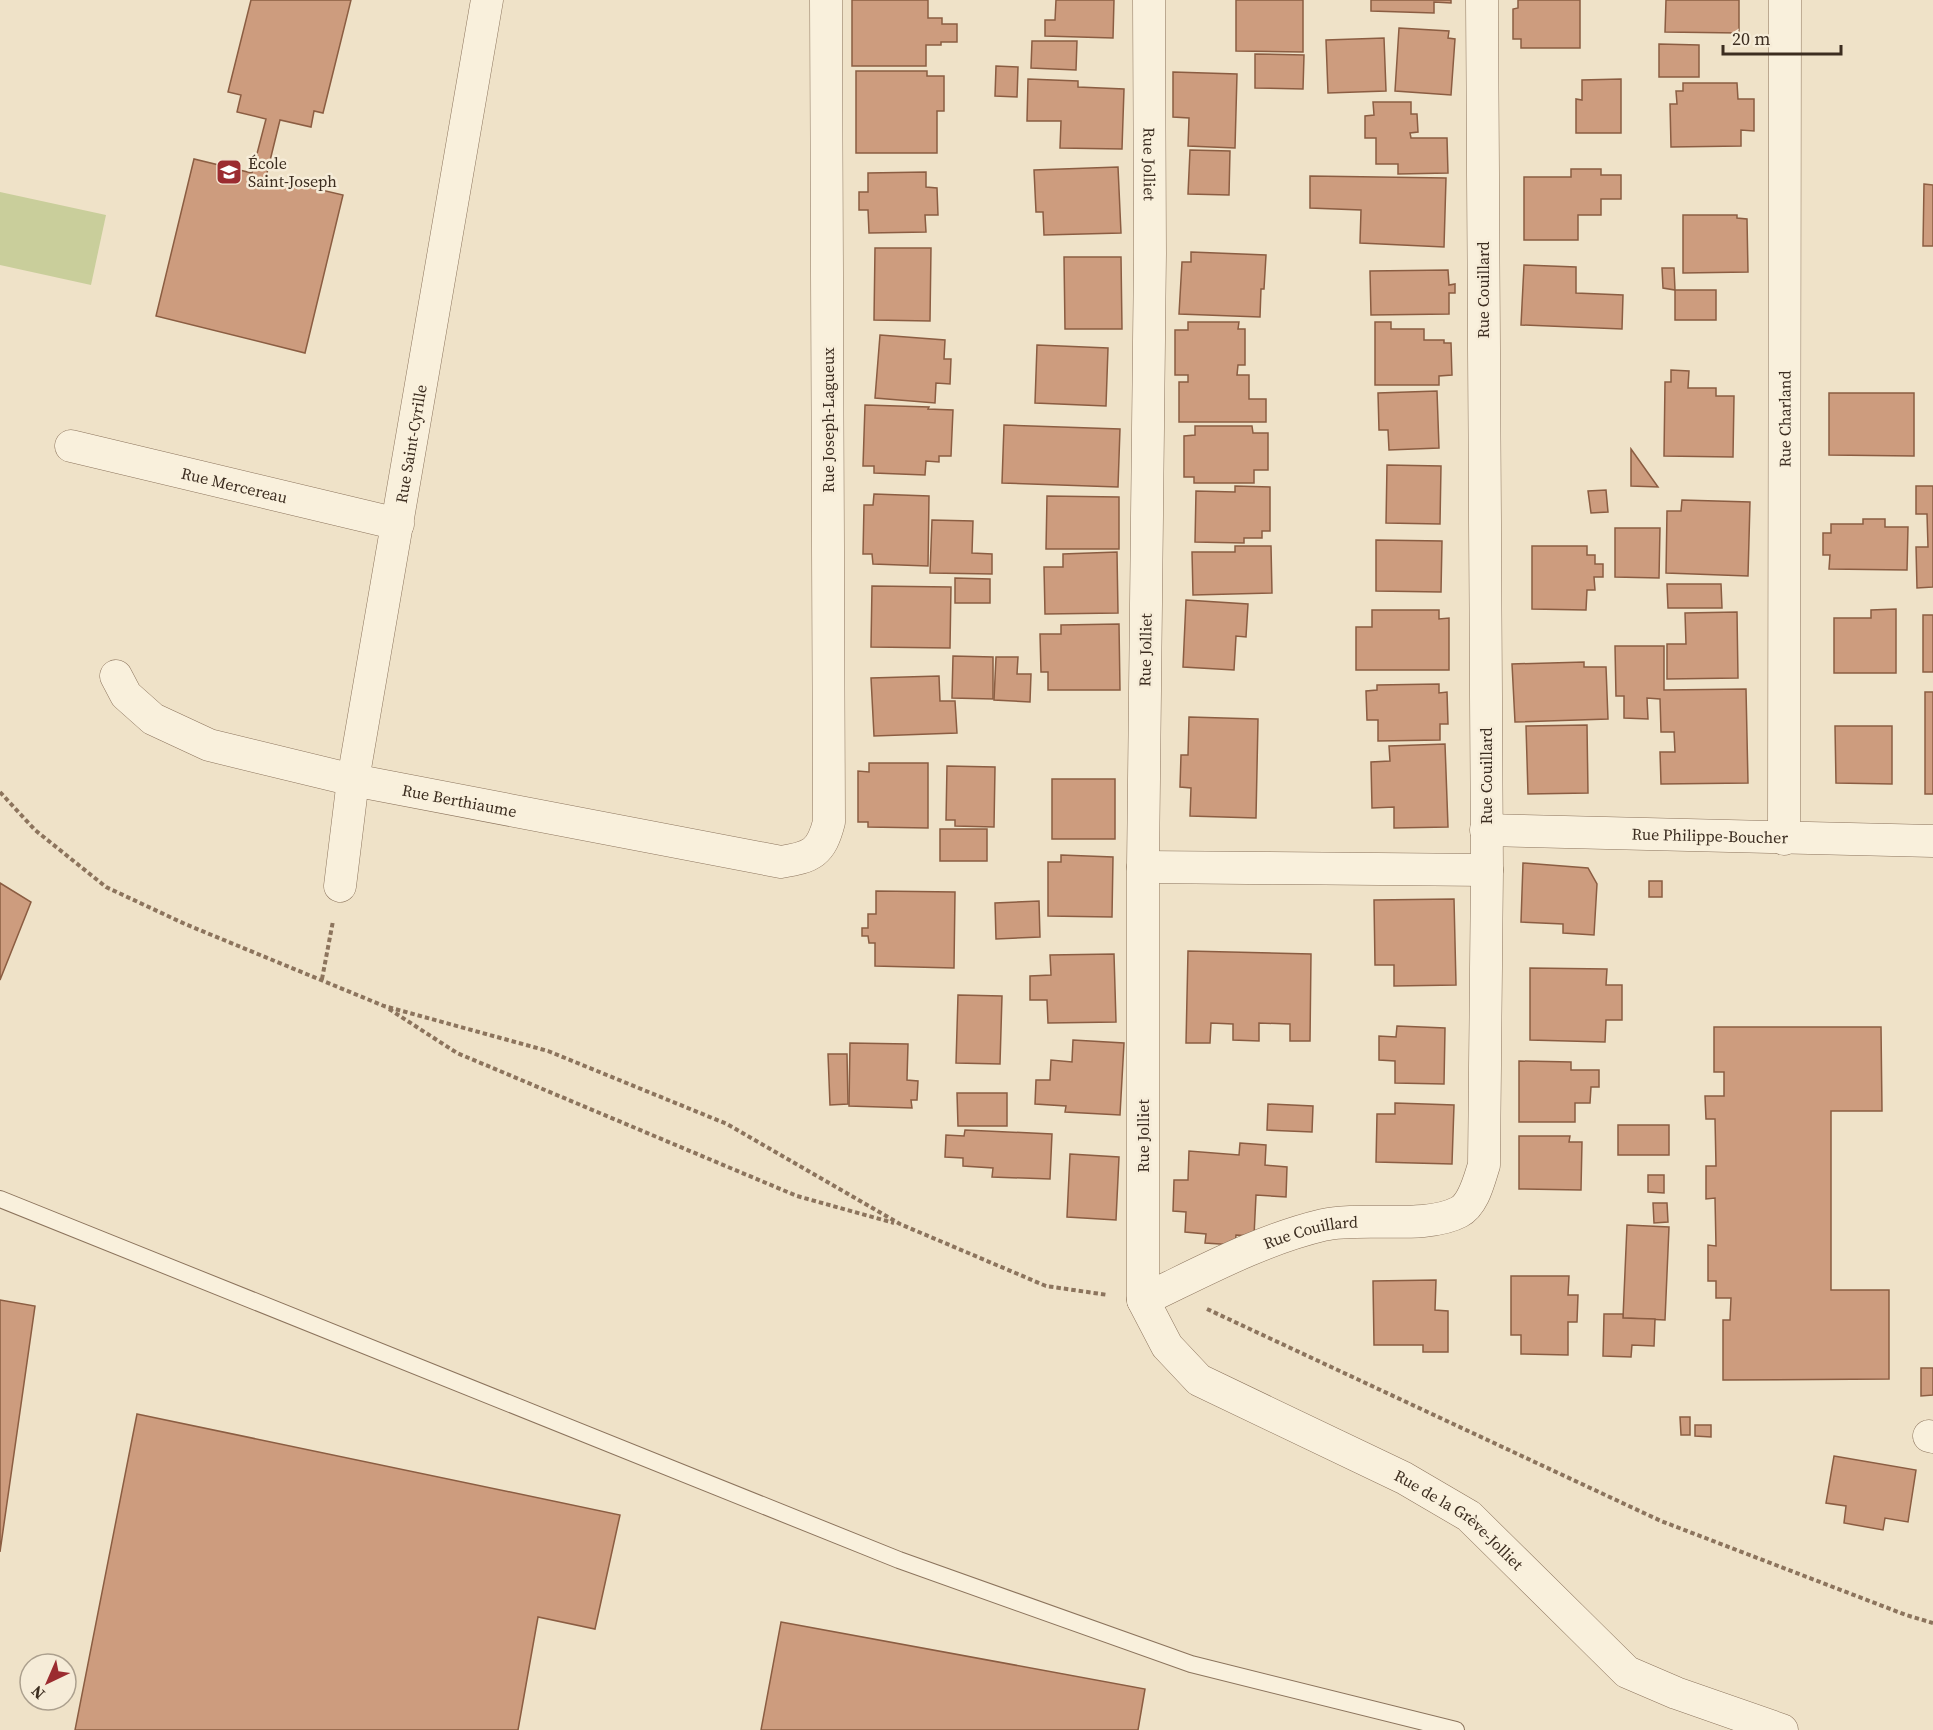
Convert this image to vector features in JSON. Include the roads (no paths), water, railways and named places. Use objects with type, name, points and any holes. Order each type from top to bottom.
[{"type":"street","name":"Rue Saint-Cyrille","points":[[340,886],[353,780],[487,0]]},
{"type":"street","name":"Rue Joseph-Lagueux","points":[[824,840],[829,822],[826,0]]},
{"type":"street","name":"Rue Jolliet","points":[[1143,1300],[1143,867],[1150,253],[1149,0]]},
{"type":"street","name":"Rue Couillard","points":[[1143,1300],[1270,1240],[1326,1224],[1437,1220],[1461,1212],[1474,1194],[1484,1165],[1487,870],[1482,0]]},
{"type":"street","name":"Rue Charland","points":[[1784,839],[1785,0]]},
{"type":"street","name":"Rue Mercereau","points":[[71,446],[398,524]]},
{"type":"street","name":"Rue Berthiaume","points":[[116,676],[126,695],[153,719],[209,745],[353,780],[781,862],[814,853],[824,840]]},
{"type":"street","name":"Rue Philippe-Boucher","points":[[1486,830],[1933,841]]},
{"type":"street","points":[[1143,867],[1487,870]]},
{"type":"street","name":"Rue de la Grève-Jolliet","points":[[1143,1300],[1167,1346],[1199,1380],[1404,1478],[1469,1516],[1627,1672],[1676,1693],[1782,1730]]},
{"type":"lane","points":[[0,1198],[899,1560],[1191,1664],[1456,1730]]},
{"type":"place","name":"École Saint-Joseph","points":[[229,172]]}]
